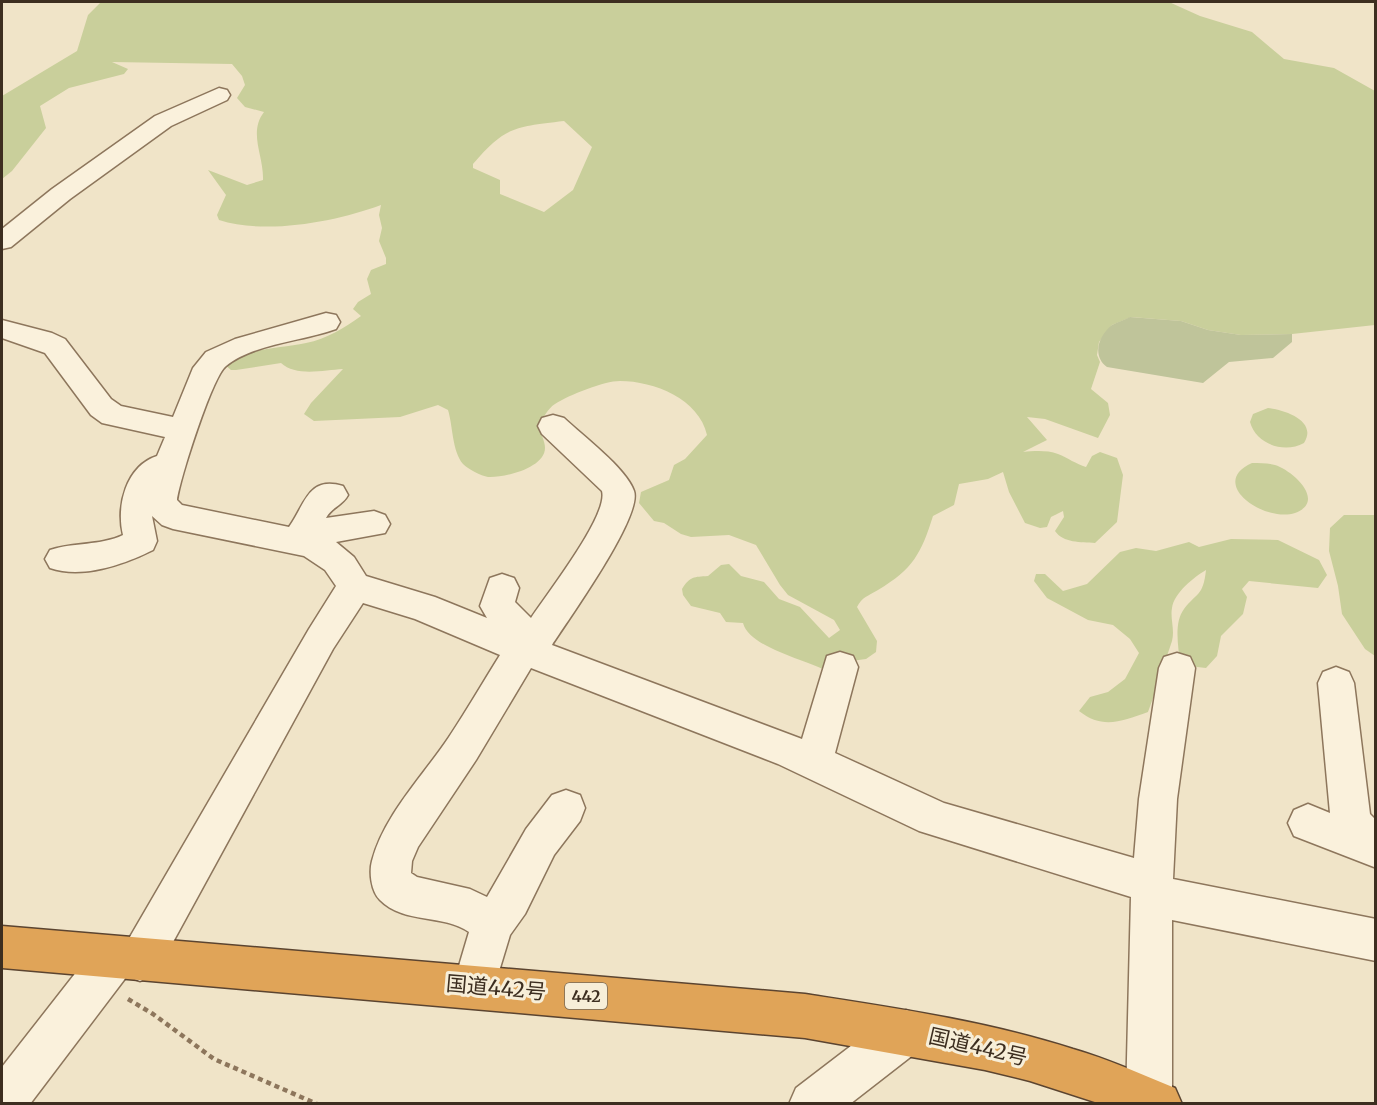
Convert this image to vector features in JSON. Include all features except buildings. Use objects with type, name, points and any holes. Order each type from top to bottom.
[{"type":"highway","name":"国道442号","points":[[2,947],[117,966],[475,986],[747,1009],[906,1032],[1044,1062],[1154,1101]]},
{"type":"street","points":[[2,241],[61,194],[163,121],[219,95]]},
{"type":"street","points":[[326,322],[308,330],[238,347],[220,355],[207,368],[164,479],[160,499],[164,509],[173,516],[300,537],[374,524]]},
{"type":"street","points":[[2,328],[55,346],[101,407],[113,416],[183,430]]},
{"type":"street","points":[[492,924],[476,911],[405,895],[393,885],[390,869],[392,859],[404,834],[530,649],[610,526],[619,500],[619,493],[613,483],[553,426]]},
{"type":"street","points":[[62,559],[94,558],[116,553],[141,542],[135,514],[145,479],[161,466],[170,463]]},
{"type":"street","points":[[300,537],[321,500],[332,495]]},
{"type":"street","points":[[300,537],[327,553],[344,570],[353,586],[423,607],[814,762],[935,819],[1198,906],[1376,940]]},
{"type":"street","points":[[2,1103],[117,966],[346,602],[353,586]]},
{"type":"street","points":[[502,588],[496,606],[530,649]]},
{"type":"street","points":[[814,762],[840,667]]},
{"type":"street","points":[[1154,1101],[1152,889],[1158,798],[1177,668]]},
{"type":"street","points":[[1336,683],[1350,814],[1355,828],[1376,846]]},
{"type":"street","points":[[475,986],[492,924],[510,900],[540,842],[566,808]]},
{"type":"street","points":[[1308,823],[1376,846]]},
{"type":"street","points":[[812,1104],[906,1032]]},
{"type":"path","points":[[117,966],[153,1014],[214,1059],[317,1104]]},
{"type":"green space","points":[[101,2],[1169,2],[1200,16],[1252,32],[1284,59],[1334,68],[1375,91],[1375,325],[1292,334],[1241,335],[1208,330],[1181,321],[1131,317],[1112,325],[1099,342],[1097,355],[1100,362],[1091,389],[1108,403],[1110,415],[1098,438],[1045,419],[1027,417],[1047,440],[1023,452],[1054,453],[1086,467],[1092,456],[1100,452],[1117,458],[1123,475],[1117,522],[1095,543],[1073,541],[1063,538],[1055,531],[1064,517],[1063,511],[1051,517],[1047,527],[1040,528],[1025,523],[1009,492],[1003,472],[988,479],[959,484],[954,505],[933,516],[920,551],[908,567],[900,575],[863,599],[857,607],[877,641],[876,652],[866,659],[851,661],[832,674],[768,647],[748,632],[743,623],[726,622],[720,613],[691,606],[683,595],[682,589],[690,579],[708,576],[721,565],[729,564],[741,576],[764,582],[779,599],[800,607],[829,638],[840,630],[834,620],[788,595],[756,545],[729,535],[691,537],[681,534],[664,523],[654,521],[639,503],[641,492],[669,480],[674,465],[685,459],[707,435],[695,411],[673,394],[647,384],[620,381],[596,386],[569,397],[552,406],[538,425],[545,448],[538,461],[513,474],[488,477],[468,468],[459,459],[448,410],[438,405],[400,417],[314,421],[304,414],[311,403],[343,369],[302,371],[294,370],[281,363],[231,370],[225,365],[254,352],[321,339],[348,325],[361,316],[353,309],[358,302],[371,294],[367,279],[371,270],[386,264],[379,241],[382,228],[379,215],[381,205],[343,217],[279,226],[238,224],[219,220],[217,215],[226,195],[208,170],[247,185],[263,180],[257,128],[264,112],[245,107],[237,98],[245,85],[242,76],[232,64],[112,62],[128,69],[124,74],[69,88],[40,106],[46,128],[12,171],[2,179],[2,96],[77,51],[88,15]],"holes":[[[564,121],[592,147],[573,190],[544,212],[500,194],[500,180],[473,168],[473,164],[494,142],[512,130],[522,127]]]},
{"type":"green space","points":[[1130,317],[1181,321],[1208,330],[1241,335],[1292,334],[1292,342],[1273,358],[1229,362],[1203,383],[1107,367],[1099,357],[1100,340],[1112,325]]},
{"type":"green space","points":[[1268,408],[1283,411],[1298,418],[1307,429],[1304,443],[1280,447],[1258,436],[1250,422],[1253,414]]},
{"type":"green space","points":[[1252,463],[1275,465],[1297,479],[1307,494],[1308,501],[1304,508],[1295,513],[1282,515],[1256,507],[1245,499],[1235,481],[1240,471]]},
{"type":"green space","points":[[1344,515],[1375,515],[1375,656],[1365,649],[1342,614],[1329,551],[1330,528]]},
{"type":"green space","points":[[1231,539],[1278,540],[1319,560],[1327,575],[1318,588],[1249,581],[1242,589],[1247,597],[1243,614],[1221,636],[1217,656],[1206,668],[1180,665],[1177,636],[1179,622],[1184,609],[1201,590],[1206,570],[1185,586],[1176,597],[1172,612],[1172,641],[1148,712],[1121,721],[1105,722],[1088,717],[1079,711],[1090,697],[1108,692],[1125,679],[1139,653],[1130,639],[1113,625],[1088,620],[1047,598],[1034,581],[1036,574],[1045,574],[1063,591],[1087,584],[1120,552],[1136,548],[1156,551],[1189,542],[1199,547]]}]
